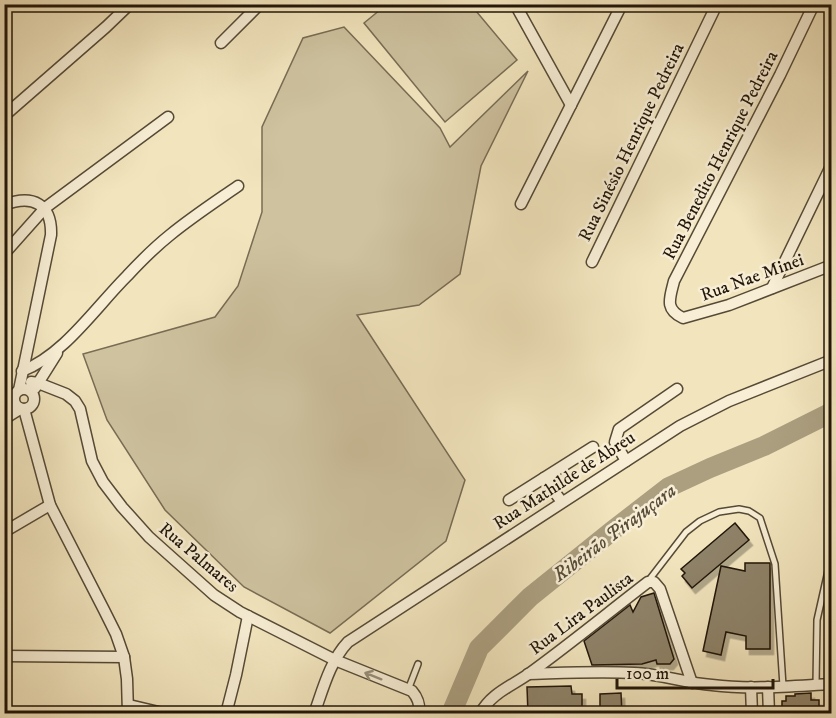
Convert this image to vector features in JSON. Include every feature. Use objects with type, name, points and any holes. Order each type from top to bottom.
[{"type":"street","points":[[4,116],[98,35],[130,4]]},
{"type":"street","points":[[221,43],[260,4]]},
{"type":"street","points":[[521,204],[622,4]]},
{"type":"street","name":"Rua Sinésio Henrique Pedreira","points":[[592,262],[717,4]]},
{"type":"street","name":"Rua Benedito Henrique Pedreira","points":[[683,318],[671,309],[669,301],[674,281],[814,4]]},
{"type":"street","points":[[517,6],[571,105]]},
{"type":"street","points":[[4,254],[45,208],[168,117]]},
{"type":"street","points":[[771,288],[831,164]]},
{"type":"street","points":[[26,407],[16,405],[27,389],[60,347],[127,276],[169,235],[238,186]]},
{"type":"street","points":[[4,205],[24,200],[34,201],[45,208],[51,225],[51,235],[29,341],[27,389],[34,397],[26,407],[4,419]]},
{"type":"street","name":"Rua Nae Minei","points":[[683,318],[729,305],[831,265]]},
{"type":"street","points":[[27,369],[60,347]]},
{"type":"street","name":"Rua Mathilde de Abreu","points":[[314,714],[339,651],[348,642],[680,426],[719,406],[831,360]]},
{"type":"street","points":[[4,408],[27,389]]},
{"type":"street","name":"Rua Palmares","points":[[27,389],[66,394],[75,401],[80,409],[92,461],[103,482],[148,537],[214,595],[248,616],[335,660],[410,690]]},
{"type":"street","points":[[626,460],[615,442],[619,429],[677,389]]},
{"type":"street","points":[[26,407],[50,506],[104,610],[124,657],[128,709],[167,714]]},
{"type":"street","points":[[509,500],[593,447]]},
{"type":"street","points":[[544,477],[562,502]]},
{"type":"street","points":[[4,532],[50,506]]},
{"type":"street","name":"Rua Lira Paulista","points":[[480,714],[499,692],[528,674],[648,582],[654,582],[660,589],[692,683]]},
{"type":"street","points":[[226,714],[248,616]]},
{"type":"street","points":[[4,656],[124,657]]},
{"type":"street","points":[[528,674],[632,672],[713,686],[783,687],[831,684]]},
{"type":"street","points":[[751,687],[752,714]]},
{"type":"street","points":[[768,687],[769,714]]},
{"type":"street","points":[[410,690],[417,696],[419,714]]},
{"type":"lane","points":[[648,582],[686,532],[700,521],[719,512],[739,509],[749,511],[759,518],[775,564],[783,687]]},
{"type":"lane","points":[[816,685],[817,620],[828,571],[831,568]]},
{"type":"lane","points":[[410,690],[418,664]]},
{"type":"shaded area","points":[[386,5],[471,5],[517,60],[445,122],[364,23]]},
{"type":"shaded area","points":[[344,27],[440,128],[450,147],[528,71],[481,166],[460,274],[419,305],[357,315],[465,480],[446,541],[330,633],[244,587],[165,510],[107,420],[83,354],[215,317],[238,286],[262,212],[262,127],[303,38]]},
{"type":"building","points":[[735,523],[749,540],[692,588],[682,576],[685,573],[681,569]]},
{"type":"building","points":[[745,563],[770,563],[770,649],[746,649],[746,636],[726,632],[721,655],[703,651],[721,566],[745,571]]},
{"type":"building","points":[[654,593],[674,659],[670,664],[657,664],[656,660],[642,664],[592,665],[584,641],[630,605],[633,612],[641,597]]},
{"type":"building","points":[[571,686],[572,694],[582,694],[582,714],[561,714],[561,707],[541,707],[541,714],[528,714],[527,687]]},
{"type":"building","points":[[621,693],[622,714],[600,714],[600,694]]},
{"type":"building","points":[[811,693],[811,700],[819,700],[819,714],[782,714],[782,701],[786,701],[786,696]]},
{"type":"waterway","name":"Ribeirão Pirajuçara","points":[[451,714],[479,648],[530,597],[612,531],[669,487],[764,446],[832,412]]}]
